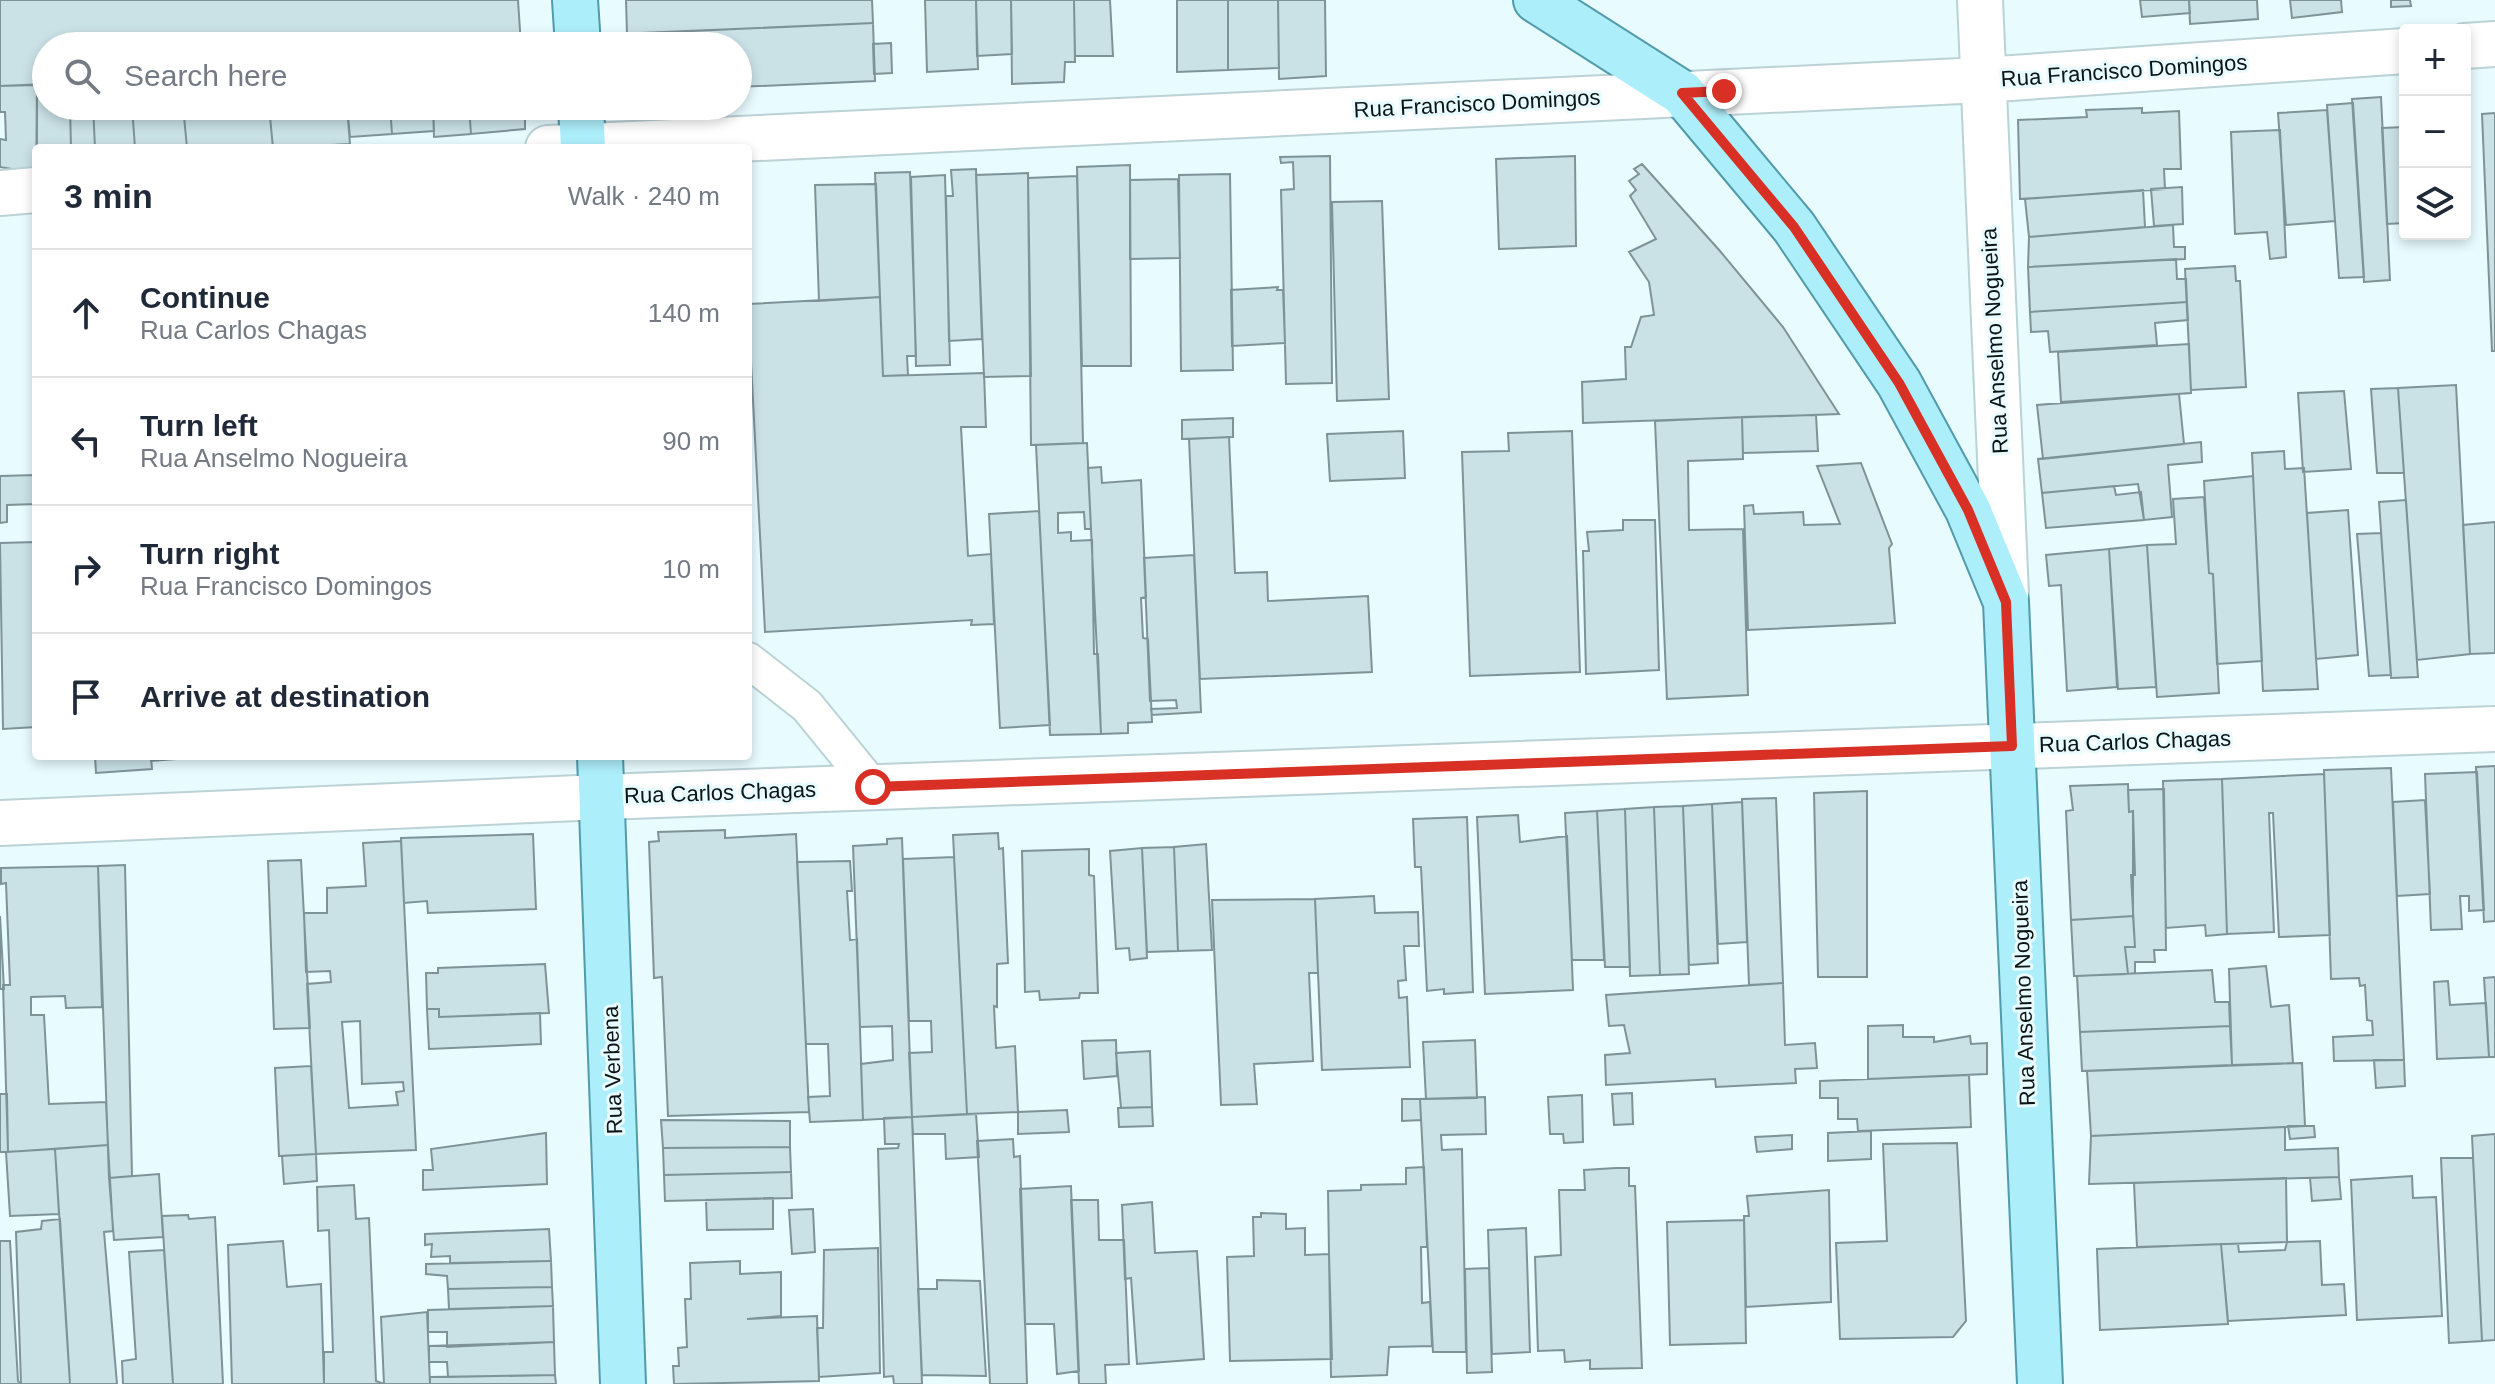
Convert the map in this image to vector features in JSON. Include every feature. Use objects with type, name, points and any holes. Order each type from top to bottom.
[{"type":"main road","points":[[575,0],[577,32]]},
{"type":"main road","name":"Rua Anselmo Nogueira","points":[[1536,0],[1682,93],[1794,227],[1899,383],[1968,510],[2006,602],[2040,1384]]},
{"type":"main road","name":"Rua Verbena","points":[[601,776],[623,1384]]},
{"type":"street","name":"Rua Anselmo Nogueira","points":[[1980,0],[2006,602]]},
{"type":"street","points":[[2471,46],[2495,44]]},
{"type":"street","name":"Rua Francisco Domingos","points":[[574,137],[738,143],[1982,80],[2399,51]]},
{"type":"street","points":[[0,193],[32,190]]},
{"type":"street","name":"Rua Carlos Chagas","points":[[0,823],[601,776],[873,787],[2495,729]]},
{"type":"lane","points":[[752,663],[807,706],[873,787]]},
{"type":"building","points":[[0,0],[518,0],[520,32],[32,32],[32,85],[0,86]]},
{"type":"building","points":[[626,0],[872,0],[873,23],[627,32]]},
{"type":"building","points":[[925,0],[976,0],[978,69],[927,72]]},
{"type":"building","points":[[976,0],[1011,0],[1012,54],[977,56]]},
{"type":"building","points":[[1011,0],[1074,0],[1075,62],[1065,62],[1064,82],[1012,84]]},
{"type":"building","points":[[1074,0],[1110,0],[1113,56],[1075,56]]},
{"type":"building","points":[[1177,0],[1228,0],[1228,70],[1177,72]]},
{"type":"building","points":[[1228,0],[1278,0],[1279,68],[1228,70]]},
{"type":"building","points":[[1278,0],[1325,0],[1326,76],[1279,79]]},
{"type":"building","points":[[2140,0],[2189,0],[2190,13],[2142,17]]},
{"type":"building","points":[[2189,0],[2257,0],[2258,19],[2190,24]]},
{"type":"building","points":[[2290,0],[2341,0],[2342,12],[2292,18]]},
{"type":"building","points":[[2391,0],[2410,0],[2411,6],[2391,7]]},
{"type":"building","points":[[873,23],[875,81],[752,86],[752,32],[664,32]]},
{"type":"building","points":[[891,43],[892,73],[874,74],[873,44]]},
{"type":"building","points":[[32,85],[32,120],[37,120],[36,144],[32,144],[32,180],[11,180],[12,169],[0,167],[0,139],[6,140],[5,112],[0,112],[0,86]]},
{"type":"building","points":[[2381,97],[2390,280],[2364,282],[2352,99]]},
{"type":"building","points":[[2353,103],[2364,277],[2339,278],[2327,105]]},
{"type":"building","points":[[2142,108],[2142,113],[2179,111],[2181,169],[2164,169],[2165,189],[2020,199],[2018,120],[2087,117],[2086,110]]},
{"type":"building","points":[[2327,110],[2335,221],[2286,225],[2278,113]]},
{"type":"building","points":[[2495,113],[2495,351],[2492,351],[2482,114]]},
{"type":"building","points":[[37,120],[70,120],[71,144],[37,144]]},
{"type":"building","points":[[70,120],[94,120],[95,144],[71,144]]},
{"type":"building","points":[[94,120],[133,120],[135,144],[95,144]]},
{"type":"building","points":[[133,120],[184,120],[187,144],[135,144]]},
{"type":"building","points":[[184,120],[270,120],[273,144],[187,144]]},
{"type":"building","points":[[270,120],[348,120],[350,144],[273,144]]},
{"type":"building","points":[[348,120],[391,120],[392,134],[350,137]]},
{"type":"building","points":[[391,120],[434,120],[434,131],[392,134]]},
{"type":"building","points":[[433,120],[470,120],[471,134],[434,137]]},
{"type":"building","points":[[470,120],[525,120],[525,129],[471,134]]},
{"type":"building","points":[[2399,127],[2399,223],[2387,224],[2382,128]]},
{"type":"building","points":[[2280,130],[2286,257],[2270,259],[2267,232],[2235,234],[2231,132]]},
{"type":"building","points":[[1330,156],[1332,383],[1286,384],[1281,190],[1294,189],[1293,162],[1281,163],[1280,157]]},
{"type":"building","points":[[1575,156],[1576,246],[1499,249],[1496,159]]},
{"type":"building","points":[[1642,164],[1783,327],[1839,414],[1583,423],[1582,382],[1626,379],[1625,347],[1631,347],[1641,317],[1654,315],[1649,282],[1629,252],[1656,239],[1630,196],[1636,190],[1629,181],[1639,174],[1634,169]]},
{"type":"building","points":[[1130,165],[1131,366],[1082,366],[1077,167]]},
{"type":"building","points":[[976,169],[982,339],[949,341],[946,196],[953,196],[951,170]]},
{"type":"building","points":[[910,172],[916,356],[907,356],[908,375],[883,376],[875,173]]},
{"type":"building","points":[[1028,173],[1031,376],[984,377],[976,175]]},
{"type":"building","points":[[1230,174],[1233,370],[1181,371],[1179,175]]},
{"type":"building","points":[[945,175],[950,365],[916,366],[911,177]]},
{"type":"building","points":[[1077,176],[1083,443],[1031,445],[1028,178]]},
{"type":"building","points":[[1178,179],[1180,258],[1130,259],[1130,180]]},
{"type":"building","points":[[876,184],[880,297],[819,301],[815,185]]},
{"type":"building","points":[[2182,187],[2183,224],[2154,226],[2151,189]]},
{"type":"building","points":[[2143,190],[2145,227],[2029,237],[2025,199]]},
{"type":"building","points":[[1382,201],[1389,399],[1337,401],[1332,202]]},
{"type":"building","points":[[2173,225],[2174,247],[2185,247],[2185,259],[2028,267],[2029,237]]},
{"type":"building","points":[[2176,259],[2177,279],[2186,279],[2187,302],[2030,312],[2028,267]]},
{"type":"building","points":[[2235,266],[2236,281],[2240,281],[2246,387],[2191,390],[2185,269]]},
{"type":"building","points":[[1278,287],[1277,290],[1283,290],[1285,343],[1232,346],[1231,290]]},
{"type":"building","points":[[880,297],[883,376],[984,373],[986,427],[961,427],[968,556],[991,554],[994,624],[971,625],[972,620],[765,632],[752,381],[752,304]]},
{"type":"building","points":[[2187,302],[2188,320],[2155,323],[2157,345],[2050,352],[2048,331],[2031,332],[2030,312]]},
{"type":"building","points":[[2189,344],[2191,393],[2061,402],[2058,352]]},
{"type":"building","points":[[2456,385],[2470,654],[2417,660],[2398,388]]},
{"type":"building","points":[[2398,388],[2404,473],[2377,473],[2371,389]]},
{"type":"building","points":[[2344,391],[2351,469],[2303,472],[2298,393]]},
{"type":"building","points":[[2179,394],[2184,444],[2043,459],[2037,405]]},
{"type":"building","points":[[1816,415],[1818,451],[1743,453],[1742,417]]},
{"type":"building","points":[[1742,417],[1743,459],[1688,461],[1689,530],[1743,529],[1748,695],[1667,699],[1655,421]]},
{"type":"building","points":[[1233,418],[1233,437],[1182,439],[1182,420]]},
{"type":"building","points":[[1403,431],[1405,478],[1330,481],[1327,434]]},
{"type":"building","points":[[1572,431],[1580,672],[1470,676],[1462,452],[1509,451],[1508,433]]},
{"type":"building","points":[[1229,437],[1235,573],[1267,572],[1268,601],[1368,596],[1372,672],[1200,679],[1189,439]]},
{"type":"building","points":[[2201,442],[2202,462],[2168,465],[2172,517],[2144,520],[2138,484],[2042,493],[2038,459]]},
{"type":"building","points":[[1087,443],[1091,529],[1085,529],[1084,512],[1058,513],[1058,533],[1071,532],[1071,541],[1092,540],[1094,654],[1098,654],[1101,734],[1050,735],[1036,445]]},
{"type":"building","points":[[2284,451],[2285,469],[2304,468],[2318,689],[2263,691],[2252,453]]},
{"type":"building","points":[[1861,463],[1892,544],[1889,548],[1895,623],[1748,630],[1744,506],[1753,505],[1754,514],[1803,512],[1804,525],[1840,524],[1817,466]]},
{"type":"building","points":[[1101,467],[1102,483],[1141,480],[1146,597],[1141,598],[1143,638],[1148,639],[1152,722],[1128,723],[1128,733],[1101,734],[1088,468]]},
{"type":"building","points":[[32,475],[32,504],[7,505],[7,522],[0,523],[0,476]]},
{"type":"building","points":[[2253,476],[2262,661],[2217,664],[2204,481]]},
{"type":"building","points":[[2114,486],[2116,495],[2141,492],[2144,520],[2046,528],[2042,493]]},
{"type":"building","points":[[2204,497],[2209,573],[2213,574],[2219,693],[2157,697],[2147,545],[2176,544],[2173,499]]},
{"type":"building","points":[[2406,500],[2418,677],[2391,678],[2379,502]]},
{"type":"building","points":[[2348,510],[2358,655],[2316,659],[2307,513]]},
{"type":"building","points":[[1039,511],[1050,725],[1000,728],[989,514]]},
{"type":"building","points":[[1623,520],[1655,520],[1659,670],[1586,674],[1583,551],[1589,551],[1587,532],[1623,530]]},
{"type":"building","points":[[2495,522],[2495,653],[2470,654],[2463,525]]},
{"type":"building","points":[[2381,533],[2391,675],[2369,676],[2357,534]]},
{"type":"building","points":[[32,542],[32,727],[3,729],[0,543]]},
{"type":"building","points":[[2147,545],[2156,687],[2118,689],[2109,549]]},
{"type":"building","points":[[2109,549],[2117,687],[2067,691],[2061,585],[2049,586],[2046,555]]},
{"type":"building","points":[[1194,555],[1201,712],[1152,715],[1151,709],[1177,708],[1176,700],[1150,701],[1144,558]]},
{"type":"building","points":[[95,760],[151,760],[152,769],[96,773]]},
{"type":"building","points":[[2495,766],[2495,921],[2484,922],[2476,767]]},
{"type":"building","points":[[2391,768],[2404,1060],[2334,1061],[2333,1037],[2373,1035],[2372,1021],[2367,1020],[2365,985],[2360,986],[2359,978],[2331,979],[2324,770]]},
{"type":"building","points":[[2477,772],[2484,910],[2469,911],[2469,896],[2460,896],[2462,929],[2431,930],[2425,774]]},
{"type":"building","points":[[2324,774],[2330,935],[2279,937],[2273,813],[2269,813],[2274,932],[2227,934],[2222,779]]},
{"type":"building","points":[[2222,779],[2227,934],[2206,936],[2205,925],[2166,928],[2163,781]]},
{"type":"building","points":[[2128,784],[2129,812],[2133,811],[2133,916],[2071,920],[2066,811],[2073,810],[2070,786]]},
{"type":"building","points":[[2164,789],[2166,950],[2154,950],[2155,962],[2135,962],[2135,973],[2128,974],[2125,947],[2135,947],[2131,875],[2135,875],[2133,811],[2129,812],[2128,790]]},
{"type":"building","points":[[1867,791],[1867,977],[1818,977],[1814,793]]},
{"type":"building","points":[[1776,798],[1783,983],[1749,985],[1742,799]]},
{"type":"building","points":[[2425,800],[2430,894],[2397,896],[2393,802]]},
{"type":"building","points":[[1742,802],[1747,942],[1718,944],[1712,804]]},
{"type":"building","points":[[1712,804],[1718,963],[1689,965],[1683,806]]},
{"type":"building","points":[[1683,806],[1689,974],[1660,975],[1654,807]]},
{"type":"building","points":[[1654,807],[1660,975],[1630,976],[1625,809]]},
{"type":"building","points":[[1625,809],[1630,967],[1605,967],[1597,811]]},
{"type":"building","points":[[1597,811],[1604,960],[1572,960],[1565,813]]},
{"type":"building","points":[[1518,815],[1520,842],[1567,836],[1573,990],[1485,994],[1477,817]]},
{"type":"building","points":[[1467,817],[1473,992],[1444,994],[1444,989],[1427,991],[1421,867],[1415,867],[1413,819]]},
{"type":"building","points":[[725,830],[725,838],[796,834],[809,1112],[668,1116],[662,977],[654,978],[649,842],[659,841],[658,832]]},
{"type":"building","points":[[998,833],[999,849],[1003,848],[1008,963],[997,964],[997,1007],[994,1006],[996,1048],[1015,1046],[1018,1112],[967,1114],[953,835]]},
{"type":"building","points":[[533,834],[536,909],[428,913],[427,901],[404,903],[401,838]]},
{"type":"building","points":[[902,838],[912,1117],[863,1120],[861,1064],[893,1060],[892,1026],[860,1027],[853,846],[887,844],[887,839]]},
{"type":"building","points":[[401,841],[416,1150],[316,1154],[307,984],[331,982],[330,971],[306,972],[304,913],[327,913],[327,888],[366,886],[363,843]],"holes":[[[360,1021],[362,1084],[403,1082],[404,1091],[396,1092],[398,1105],[349,1108],[342,1022]]]},
{"type":"building","points":[[1206,844],[1212,950],[1178,951],[1174,847]]},
{"type":"building","points":[[1174,847],[1178,951],[1147,952],[1142,848]]},
{"type":"building","points":[[1142,848],[1147,958],[1130,960],[1129,948],[1116,949],[1110,851]]},
{"type":"building","points":[[1089,849],[1089,875],[1094,876],[1098,993],[1080,993],[1079,998],[1040,1000],[1039,991],[1025,992],[1022,851]]},
{"type":"building","points":[[954,857],[967,1114],[912,1117],[909,1053],[932,1052],[931,1021],[909,1021],[903,859]]},
{"type":"building","points":[[301,860],[310,1028],[274,1029],[268,861]]},
{"type":"building","points":[[850,861],[852,891],[847,891],[850,940],[857,939],[863,1120],[810,1122],[808,1097],[830,1096],[828,1044],[806,1044],[797,862]]},
{"type":"building","points":[[125,865],[132,1176],[109,1178],[98,866]]},
{"type":"building","points":[[98,866],[102,1007],[66,1008],[65,996],[31,997],[31,1015],[44,1015],[49,1104],[106,1102],[108,1145],[8,1152],[3,985],[10,985],[6,883],[1,884],[1,868]]},
{"type":"building","points":[[1374,896],[1375,913],[1418,912],[1419,946],[1404,946],[1406,980],[1398,981],[1399,998],[1407,997],[1410,1067],[1322,1070],[1315,899]]},
{"type":"building","points":[[1315,899],[1318,973],[1309,973],[1313,1061],[1254,1064],[1257,1104],[1221,1105],[1212,900]]},
{"type":"building","points":[[0,916],[4,989],[0,989]]},
{"type":"building","points":[[2133,916],[2135,947],[2125,947],[2128,974],[2074,976],[2071,920]]},
{"type":"building","points":[[545,964],[549,1013],[439,1017],[439,1009],[427,1009],[426,973],[438,973],[438,968]]},
{"type":"building","points":[[2266,966],[2271,1007],[2289,1005],[2293,1063],[2232,1065],[2229,969]]},
{"type":"building","points":[[2212,970],[2215,1002],[2229,1002],[2230,1026],[2080,1032],[2077,976]]},
{"type":"building","points":[[2495,977],[2495,1057],[2489,1057],[2484,978]]},
{"type":"building","points":[[2448,981],[2450,1005],[2486,1003],[2489,1057],[2437,1059],[2434,982]]},
{"type":"building","points":[[1783,983],[1785,1045],[1815,1043],[1817,1068],[1795,1069],[1796,1083],[1716,1087],[1715,1079],[1606,1085],[1605,1055],[1630,1053],[1624,1025],[1609,1026],[1606,995]]},
{"type":"building","points":[[427,1009],[439,1009],[439,1017],[540,1013],[541,1044],[429,1049]]},
{"type":"building","points":[[1903,1025],[1903,1037],[1934,1037],[1934,1042],[1970,1036],[1971,1044],[1987,1043],[1987,1074],[1868,1079],[1868,1026]]},
{"type":"building","points":[[2230,1026],[2232,1065],[2082,1071],[2080,1032]]},
{"type":"building","points":[[1116,1040],[1117,1076],[1084,1079],[1082,1041]]},
{"type":"building","points":[[1475,1040],[1477,1098],[1426,1099],[1423,1042]]},
{"type":"building","points":[[1150,1051],[1152,1107],[1121,1108],[1116,1053]]},
{"type":"building","points":[[2374,1060],[2404,1060],[2405,1086],[2376,1088]]},
{"type":"building","points":[[2302,1063],[2305,1126],[2091,1136],[2087,1071]]},
{"type":"building","points":[[311,1066],[316,1154],[279,1156],[275,1068]]},
{"type":"building","points":[[1969,1075],[1971,1127],[1858,1131],[1857,1119],[1838,1119],[1838,1098],[1820,1098],[1820,1081]]},
{"type":"building","points":[[1632,1093],[1633,1124],[1614,1125],[1612,1094]]},
{"type":"building","points":[[0,1094],[7,1094],[8,1152],[0,1152]]},
{"type":"building","points":[[1582,1095],[1583,1142],[1564,1143],[1563,1134],[1550,1134],[1548,1097]]},
{"type":"building","points":[[1485,1097],[1486,1134],[1441,1135],[1442,1150],[1462,1149],[1466,1352],[1433,1352],[1420,1099]]},
{"type":"building","points":[[1402,1099],[1420,1099],[1421,1120],[1402,1121]]},
{"type":"building","points":[[1152,1107],[1153,1126],[1119,1127],[1118,1108]]},
{"type":"building","points":[[1067,1110],[1069,1132],[1018,1134],[1018,1112]]},
{"type":"building","points":[[976,1114],[979,1157],[946,1159],[945,1134],[913,1134],[912,1117]]},
{"type":"building","points":[[912,1117],[922,1384],[894,1384],[893,1376],[884,1377],[878,1149],[898,1148],[899,1144],[885,1144],[884,1118]]},
{"type":"building","points":[[661,1120],[790,1121],[790,1147],[663,1148]]},
{"type":"building","points":[[2288,1126],[2314,1126],[2315,1137],[2290,1139]]},
{"type":"building","points":[[2285,1127],[2285,1150],[2338,1148],[2339,1177],[2089,1184],[2091,1136]]},
{"type":"building","points":[[1871,1131],[1871,1159],[1828,1161],[1828,1133]]},
{"type":"building","points":[[546,1133],[547,1184],[423,1190],[423,1170],[433,1170],[431,1149]]},
{"type":"building","points":[[2495,1134],[2495,1340],[2482,1341],[2472,1136]]},
{"type":"building","points":[[1792,1135],[1792,1149],[1757,1152],[1755,1137]]},
{"type":"building","points":[[1013,1139],[1014,1157],[1020,1156],[1027,1384],[990,1384],[977,1141]]},
{"type":"building","points":[[1957,1143],[1966,1321],[1953,1337],[1840,1339],[1836,1243],[1887,1241],[1883,1144]]},
{"type":"building","points":[[108,1145],[113,1231],[104,1232],[117,1384],[70,1384],[55,1149]]},
{"type":"building","points":[[790,1147],[791,1172],[664,1175],[663,1148]]},
{"type":"building","points":[[55,1149],[59,1214],[10,1216],[6,1152]]},
{"type":"building","points":[[316,1154],[317,1181],[284,1184],[282,1156]]},
{"type":"building","points":[[2441,1158],[2473,1158],[2482,1341],[2449,1343]]},
{"type":"building","points":[[1424,1167],[1427,1247],[1421,1247],[1422,1303],[1430,1302],[1432,1346],[1389,1347],[1387,1375],[1331,1377],[1328,1191],[1361,1190],[1361,1185],[1406,1184],[1406,1168]]},
{"type":"building","points":[[1629,1168],[1629,1186],[1635,1186],[1642,1368],[1590,1369],[1590,1360],[1565,1362],[1564,1350],[1538,1351],[1535,1257],[1561,1255],[1559,1190],[1585,1190],[1584,1170]]},
{"type":"building","points":[[791,1172],[792,1198],[665,1201],[664,1175]]},
{"type":"building","points":[[159,1174],[163,1237],[114,1240],[109,1178]]},
{"type":"building","points":[[2412,1176],[2413,1198],[2436,1197],[2442,1316],[2357,1320],[2351,1180]]},
{"type":"building","points":[[2339,1177],[2341,1199],[2312,1201],[2310,1178]]},
{"type":"building","points":[[2286,1178],[2287,1242],[2137,1247],[2134,1183]]},
{"type":"building","points":[[354,1185],[356,1219],[369,1218],[376,1381],[384,1384],[324,1384],[324,1352],[333,1352],[329,1230],[318,1231],[317,1187]]},
{"type":"building","points":[[1071,1186],[1079,1371],[1057,1374],[1054,1324],[1025,1324],[1020,1189]]},
{"type":"building","points":[[1829,1190],[1831,1302],[1746,1307],[1744,1216],[1749,1216],[1747,1196]]},
{"type":"building","points":[[773,1198],[773,1229],[707,1230],[706,1200]]},
{"type":"building","points":[[1071,1200],[1098,1200],[1099,1240],[1124,1240],[1129,1364],[1105,1365],[1106,1384],[1079,1384]]},
{"type":"building","points":[[1152,1202],[1155,1253],[1197,1251],[1204,1359],[1137,1364],[1131,1278],[1125,1279],[1122,1205]]},
{"type":"building","points":[[813,1209],[815,1252],[792,1254],[789,1210]]},
{"type":"building","points":[[1261,1213],[1286,1214],[1286,1229],[1305,1228],[1305,1255],[1329,1254],[1332,1359],[1230,1361],[1227,1257],[1254,1256],[1253,1217],[1261,1217]]},
{"type":"building","points":[[188,1215],[189,1219],[215,1217],[223,1384],[173,1384],[162,1216]]},
{"type":"building","points":[[60,1219],[70,1384],[21,1384],[16,1232],[41,1229],[42,1221]]},
{"type":"building","points":[[1744,1220],[1746,1343],[1670,1345],[1667,1222]]},
{"type":"building","points":[[1526,1228],[1530,1352],[1492,1354],[1488,1230]]},
{"type":"building","points":[[549,1229],[551,1261],[450,1263],[450,1256],[431,1257],[432,1244],[425,1245],[425,1234]]},
{"type":"building","points":[[0,1241],[10,1241],[18,1381],[21,1384],[0,1384]]},
{"type":"building","points":[[283,1241],[287,1287],[321,1284],[324,1384],[232,1384],[228,1245]]},
{"type":"building","points":[[2320,1241],[2322,1285],[2344,1284],[2346,1315],[2228,1321],[2221,1244],[2238,1244],[2239,1252],[2285,1250],[2287,1242]]},
{"type":"building","points":[[2221,1244],[2228,1324],[2100,1330],[2097,1249]]},
{"type":"building","points":[[878,1248],[880,1373],[819,1377],[817,1328],[823,1328],[824,1250]]},
{"type":"building","points":[[164,1250],[173,1384],[123,1384],[122,1361],[136,1359],[129,1252]]},
{"type":"building","points":[[551,1261],[552,1287],[448,1289],[447,1276],[426,1274],[426,1264]]},
{"type":"building","points":[[740,1261],[740,1274],[781,1272],[781,1316],[747,1319],[817,1316],[819,1381],[674,1384],[673,1366],[679,1366],[678,1348],[687,1347],[685,1299],[691,1299],[690,1263]]},
{"type":"building","points":[[1489,1268],[1492,1372],[1467,1373],[1465,1269]]},
{"type":"building","points":[[937,1280],[980,1281],[986,1376],[922,1375],[918,1289],[937,1289]]},
{"type":"building","points":[[552,1287],[553,1306],[449,1309],[448,1289]]},
{"type":"building","points":[[553,1306],[554,1342],[447,1347],[447,1332],[428,1332],[428,1310]]},
{"type":"building","points":[[427,1312],[430,1384],[384,1384],[381,1317]]},
{"type":"building","points":[[554,1342],[555,1375],[448,1377],[447,1362],[429,1362],[429,1346]]},
{"type":"building","points":[[555,1375],[556,1384],[430,1384],[430,1377]]},
{"type":"route","points":[[873,787],[2012,746],[2006,602],[1968,510],[1899,383],[1794,227],[1682,93],[1724,91]]}]
